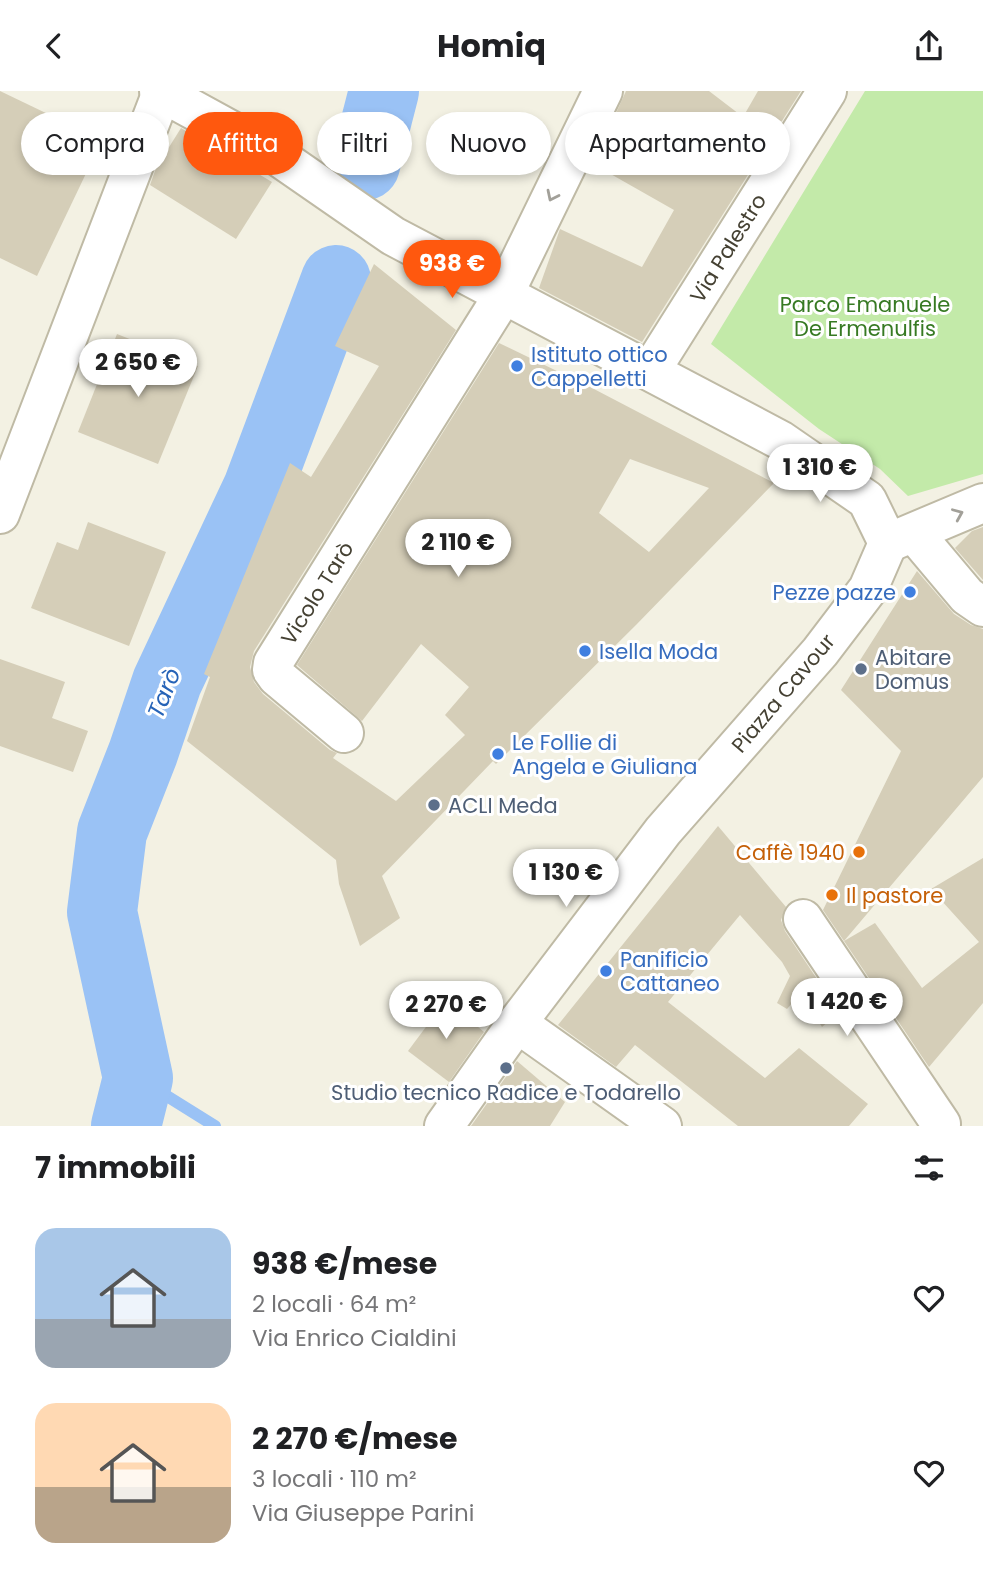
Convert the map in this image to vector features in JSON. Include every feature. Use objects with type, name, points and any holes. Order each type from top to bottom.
[{"type":"street","name":"Vicolo Tarò","points":[[344,733],[277,677],[272,670],[273,663],[504,294],[603,91]]},
{"type":"street","name":"Via Palestro","points":[[651,370],[827,91]]},
{"type":"street","points":[[0,514],[160,92],[276,155],[393,236],[780,440],[867,500],[901,538],[983,607]]},
{"type":"street","points":[[901,538],[983,503]]},
{"type":"street","name":"Piazza Cavour","points":[[444,1126],[517,1023],[663,831],[820,652],[868,589],[901,538]]},
{"type":"street","points":[[803,919],[946,1116]]},
{"type":"street","points":[[517,1023],[662,1126]]},
{"type":"green space","name":"Parco Emanuele De Ermenulfis","points":[[865,91],[983,91],[983,474],[908,496],[880,469],[819,429],[711,344]]},
{"type":"building","points":[[0,91],[44,112],[21,112],[21,175],[85,175],[37,276],[0,258]]},
{"type":"building","points":[[626,91],[709,91],[736,112],[617,112]]},
{"type":"building","points":[[758,91],[801,91],[788,112],[746,112]]},
{"type":"building","points":[[181,128],[183,175],[260,175],[272,182],[236,239],[150,185],[154,175],[169,175],[169,147]]},
{"type":"building","points":[[612,175],[748,175],[642,342],[539,288],[560,229],[642,267],[674,210]]},
{"type":"building","points":[[374,264],[456,330],[254,651],[250,667],[254,682],[263,694],[337,753],[333,758],[396,801],[465,735],[445,715],[469,687],[421,644],[362,721],[297,665],[499,343],[594,389],[774,483],[496,764],[493,761],[382,876],[400,918],[360,946],[339,884],[336,860],[187,741],[210,677],[204,674],[290,463],[311,477],[379,366],[335,346]],"holes":[[[630,459],[709,488],[649,552],[599,513]]]},
{"type":"building","points":[[117,334],[198,366],[158,464],[78,432]]},
{"type":"building","points":[[88,522],[166,552],[129,646],[31,608],[57,542],[78,550]]},
{"type":"building","points":[[983,527],[983,580],[955,548],[972,531]]},
{"type":"building","points":[[917,571],[954,614],[983,629],[983,777],[844,941],[823,910],[901,751],[841,690]]},
{"type":"building","points":[[0,659],[65,682],[52,718],[88,731],[73,772],[0,746]]},
{"type":"building","points":[[718,826],[786,907],[781,920],[785,931],[839,1012],[822,1027],[801,993],[787,1009],[777,1003],[790,976],[782,962],[740,915],[668,1002],[765,1078],[799,1048],[868,1104],[849,1126],[738,1126],[635,1045],[616,1067],[558,1025]]},
{"type":"building","points":[[983,858],[983,1003],[929,1067],[844,941],[875,923],[922,988],[979,942],[931,889]]},
{"type":"building","points":[[446,1000],[484,1032],[449,1082],[408,1051]]},
{"type":"building","points":[[517,1061],[565,1102],[550,1126],[471,1126]]},
{"type":"waterway","name":"Tarò","points":[[379,112],[384,91]]},
{"type":"waterway","name":"Tarò","points":[[126,1126],[138,1078],[102,912],[112,832],[167,682],[258,488],[336,280]]},
{"type":"waterway","points":[[138,1078],[215,1126]]},
{"type":"place","name":"Istituto ottico Cappelletti","points":[[517,366]]},
{"type":"place","name":"Pezze pazze","points":[[910,592]]},
{"type":"place","name":"Isella Moda","points":[[585,651]]},
{"type":"place","name":"Abitare Domus","points":[[861,669]]},
{"type":"place","name":"Le Follie di Angela e Giuliana","points":[[498,754]]},
{"type":"place","name":"ACLI Meda","points":[[434,805]]},
{"type":"place","name":"Caffè 1940","points":[[859,852]]},
{"type":"place","name":"Il pastore","points":[[832,895]]},
{"type":"place","name":"Panificio Cattaneo","points":[[606,971]]},
{"type":"place","name":"Studio tecnico Radice e Todarello","points":[[506,1068]]}]
